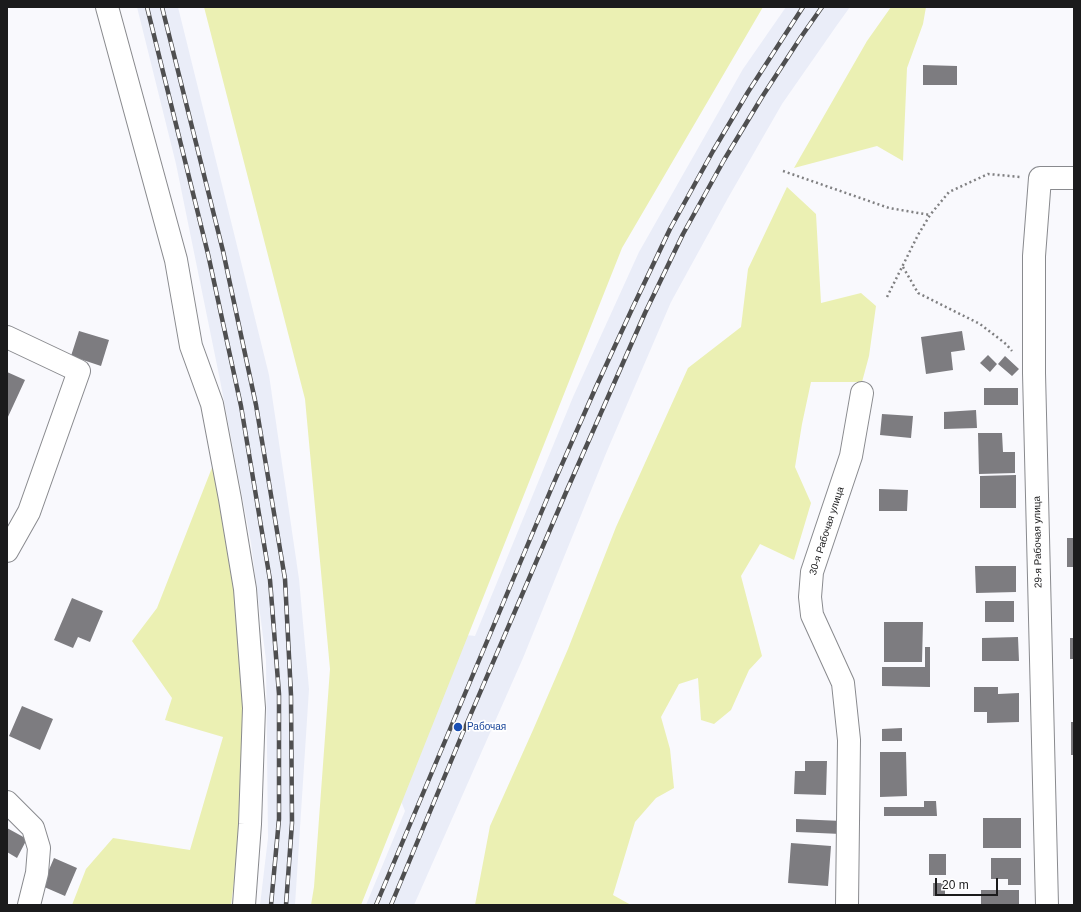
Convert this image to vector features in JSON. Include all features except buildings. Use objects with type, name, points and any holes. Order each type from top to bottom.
[{"type":"street","points":[[107,7],[176,260],[191,346],[212,404],[245,589],[254,708],[250,824],[244,905]]},
{"type":"street","points":[[1040,178],[1074,178]]},
{"type":"street","name":"29-я Рабочая улица","points":[[1040,178],[1034,256],[1034,373],[1047,905]]},
{"type":"street","points":[[7,337],[79,371],[29,512],[7,551]]},
{"type":"street","name":"30-я Рабочая улица","points":[[847,905],[849,740],[843,683],[812,615],[810,597],[812,572],[851,456],[862,393]]},
{"type":"street","points":[[7,802],[33,828],[39,848],[37,873],[29,905]]},
{"type":"path","points":[[783,171],[889,208],[930,214]]},
{"type":"path","points":[[887,298],[930,214],[949,192],[988,174],[1040,178]]},
{"type":"path","points":[[903,266],[918,292],[980,324],[1006,344],[1034,373]]},
{"type":"shaded area","points":[[137,7],[178,7],[269,375],[299,579],[309,689],[295,905],[260,905],[268,838],[266,660],[251,543],[220,380],[176,164]]},
{"type":"shaded area","points":[[786,7],[850,7],[782,104],[671,302],[607,451],[523,658],[414,905],[366,905],[405,811],[399,796],[466,635],[475,636],[573,397],[639,252],[743,69]]},
{"type":"green space","points":[[204,7],[763,7],[622,248],[361,905],[311,905],[314,887],[330,669],[305,399]]},
{"type":"green space","points":[[891,7],[926,7],[923,24],[907,68],[903,161],[877,146],[794,168],[867,41]]},
{"type":"green space","points":[[787,187],[816,214],[821,303],[861,293],[876,306],[869,356],[862,382],[811,382],[795,467],[811,503],[794,560],[760,544],[741,576],[762,656],[749,670],[731,710],[714,724],[701,720],[698,678],[679,684],[661,717],[670,749],[674,788],[656,798],[635,822],[613,895],[631,905],[475,905],[490,826],[568,649],[616,527],[688,368],[741,327],[748,269]]},
{"type":"green space","points":[[215,460],[229,514],[247,711],[242,819],[231,905],[72,905],[86,869],[113,838],[190,850],[223,737],[165,720],[172,698],[132,641],[157,608]]},
{"type":"railway","points":[[147,7],[208,254],[241,406],[270,580],[279,694],[279,819],[271,905]]},
{"type":"railway","points":[[162,7],[223,251],[256,405],[285,579],[291,695],[292,823],[286,905]]},
{"type":"railway","points":[[376,905],[552,487],[596,387],[670,229],[713,151],[748,92],[803,7]]},
{"type":"railway","points":[[391,905],[464,730],[645,313],[683,234],[724,160],[762,97],[822,7]]},
{"type":"place","name":"Рабочая","points":[[458,727]]}]
